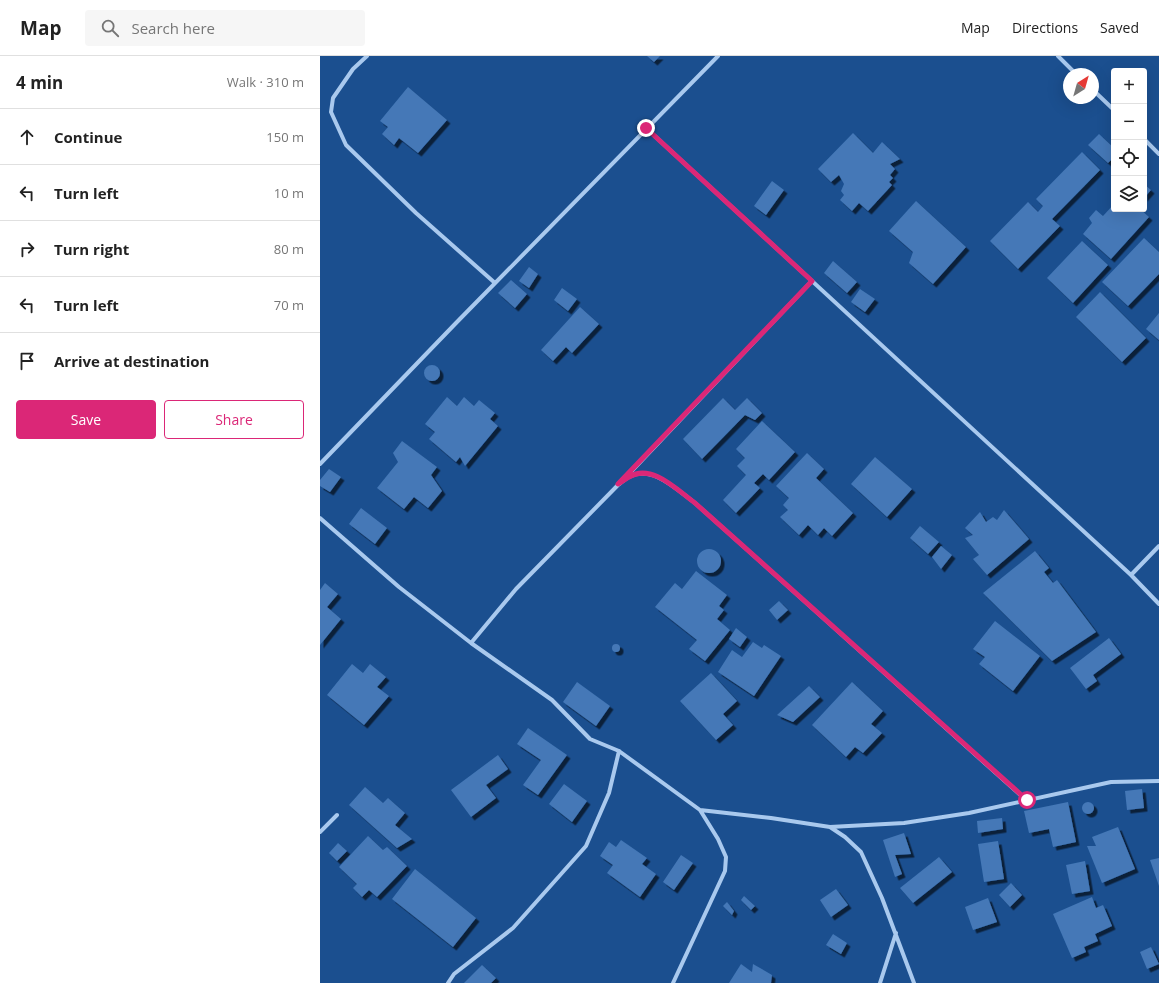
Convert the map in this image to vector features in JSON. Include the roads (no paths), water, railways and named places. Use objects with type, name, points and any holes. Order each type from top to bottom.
[{"type":"street","points":[[367,56],[353,69],[333,98],[331,112],[346,145],[416,213],[495,283]]},
{"type":"street","points":[[320,464],[646,128],[718,56]]},
{"type":"street","points":[[1058,56],[1070,68]]},
{"type":"street","points":[[1099,96],[1111,107]]},
{"type":"street","points":[[646,128],[1131,575],[1159,604]]},
{"type":"street","points":[[1145,140],[1159,154]]},
{"type":"street","points":[[471,643],[516,589],[812,281]]},
{"type":"street","points":[[618,484],[629,476],[635,474],[650,474],[667,482],[695,503],[1027,800]]},
{"type":"street","points":[[320,518],[399,587],[471,643],[552,700],[590,739],[619,751],[700,810],[718,840],[726,857],[725,871],[673,983]]},
{"type":"street","points":[[1131,575],[1159,546]]},
{"type":"street","points":[[448,983],[454,974],[512,928],[586,846],[609,793],[619,751]]},
{"type":"street","points":[[700,810],[771,818],[830,827],[904,824],[969,813],[1111,782],[1159,780]]},
{"type":"street","points":[[320,832],[337,815]]},
{"type":"street","points":[[830,827],[845,837],[861,852],[882,898],[914,983]]},
{"type":"street","points":[[880,983],[896,933]]}]
